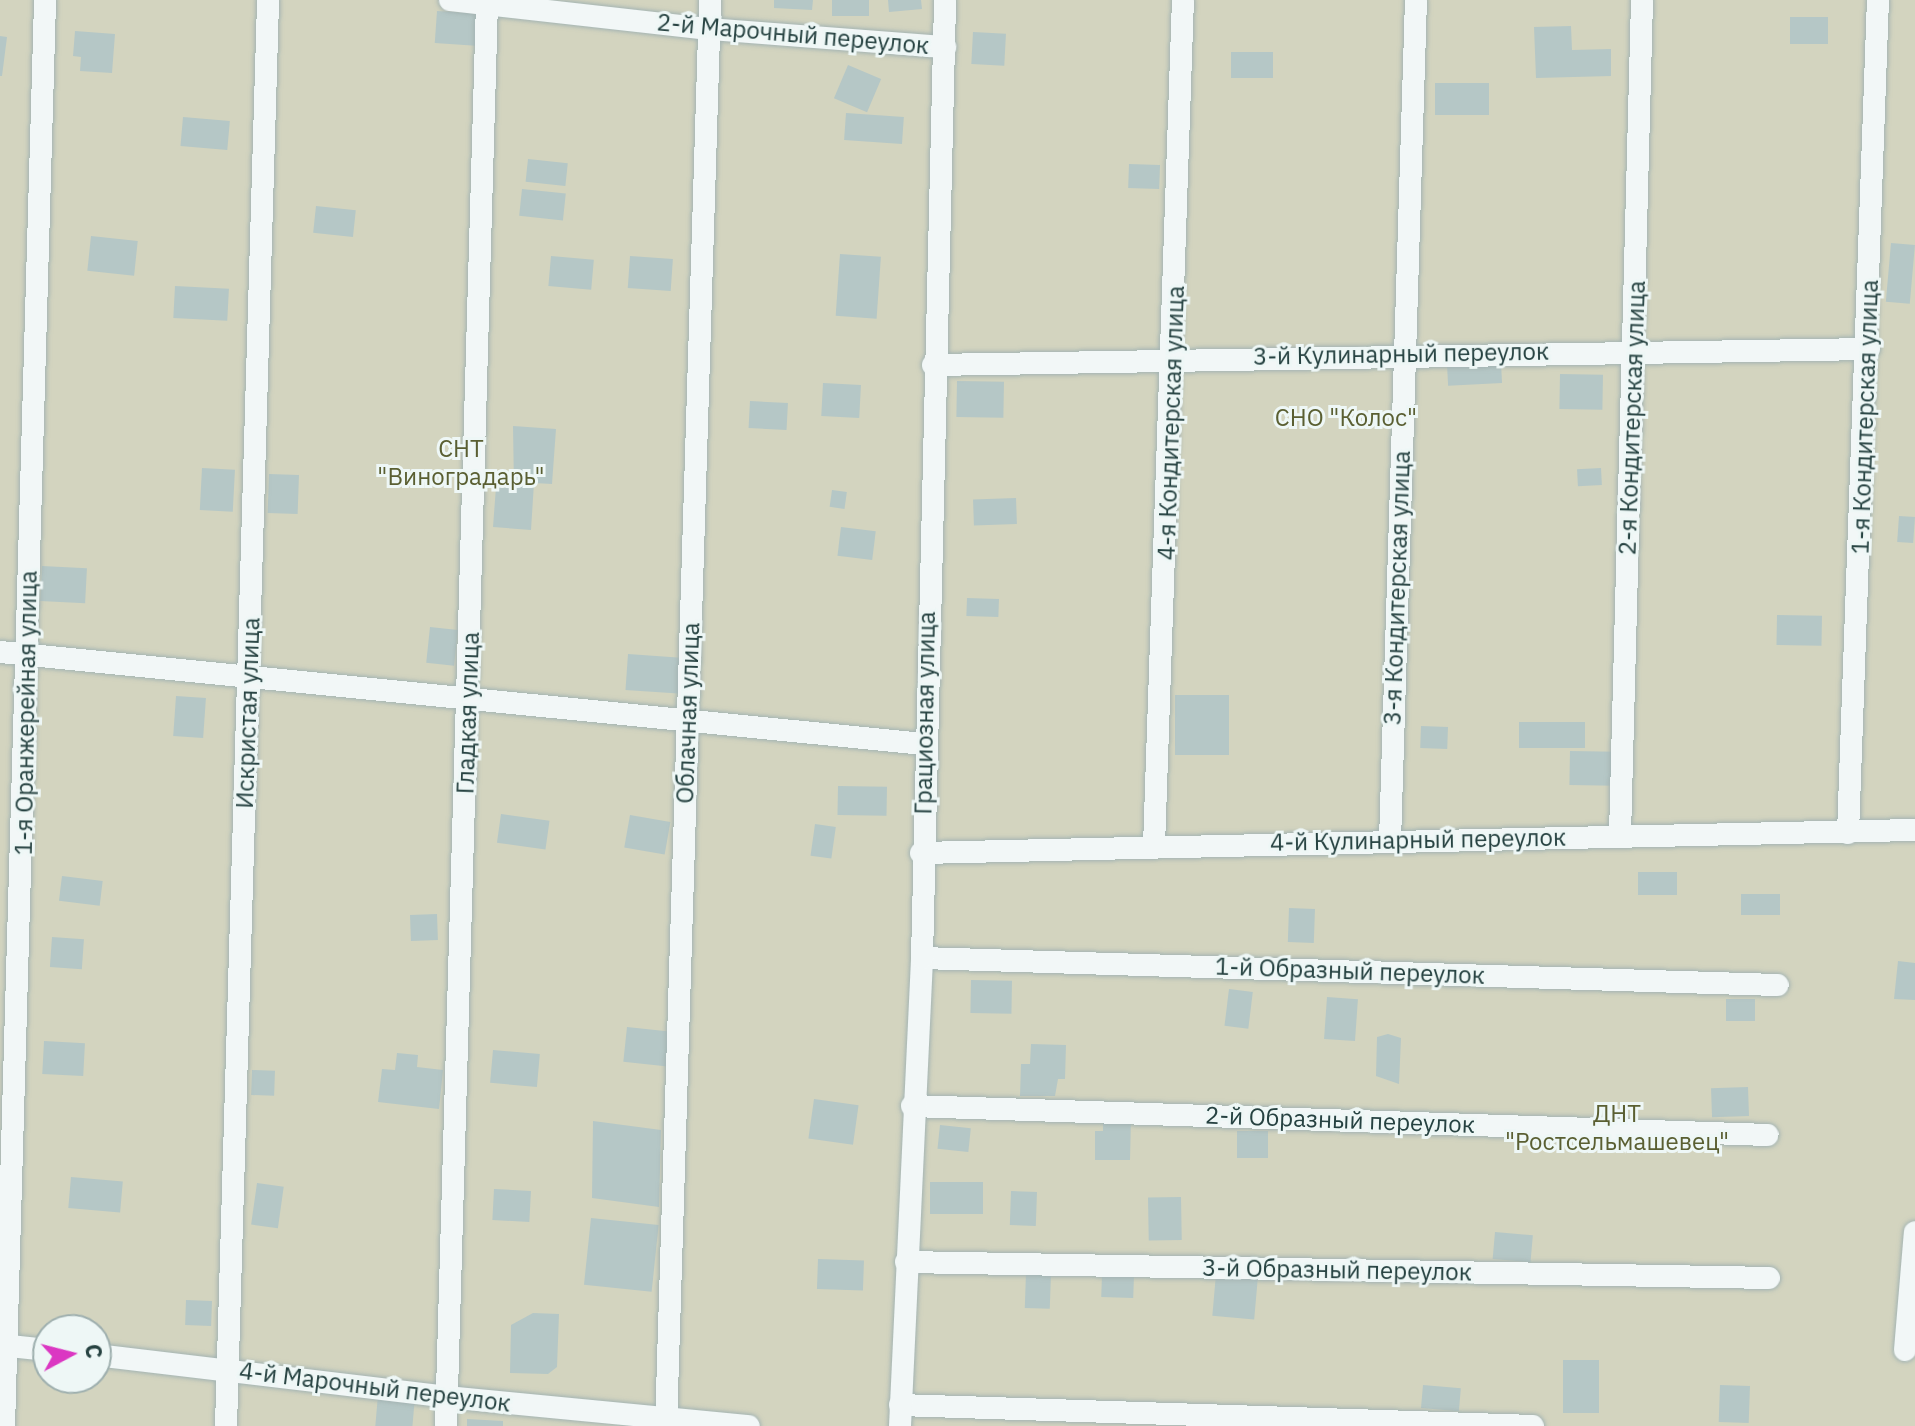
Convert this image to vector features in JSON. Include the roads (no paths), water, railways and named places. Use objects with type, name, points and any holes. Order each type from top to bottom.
[{"type":"street","name":"1-я Оранжерейная улица","points":[[4,1426],[45,0]]},
{"type":"street","name":"Искристая улица","points":[[226,1426],[268,0]]},
{"type":"street","name":"2-й Марочный переулок","points":[[450,0],[709,29],[945,47]]},
{"type":"street","name":"Облачная улица","points":[[666,1423],[710,0]]},
{"type":"street","name":"Грациозная улица","points":[[900,1416],[912,1106],[922,958],[923,744],[945,0]]},
{"type":"street","name":"4-я Кондитерская улица","points":[[1154,846],[1174,359],[1183,0]]},
{"type":"street","name":"3-я Кондитерская улица","points":[[1390,841],[1416,0]]},
{"type":"street","name":"2-я Кондитерская улица","points":[[1620,835],[1642,0]]},
{"type":"street","name":"1-я Кондитерская улица","points":[[1848,833],[1869,349],[1878,0]]},
{"type":"street","name":"Гладкая улица","points":[[446,1426],[487,2]]},
{"type":"street","name":"3-й Кулинарный переулок","points":[[933,365],[1634,349],[1869,349]]},
{"type":"street","points":[[0,652],[468,696],[923,744]]},
{"type":"street","name":"4-й Кулинарный переулок","points":[[921,853],[1915,830]]},
{"type":"street","name":"1-й Образный переулок","points":[[922,958],[1778,985]]},
{"type":"street","name":"2-й Образный переулок","points":[[912,1106],[1768,1135]]},
{"type":"street","points":[[1905,1350],[1915,1232]]},
{"type":"street","name":"3-й Образный переулок","points":[[906,1262],[1769,1278]]},
{"type":"street","points":[[5,1346],[32,1349]]},
{"type":"street","name":"4-й Марочный переулок","points":[[112,1357],[666,1423],[749,1426]]},
{"type":"street","points":[[900,1416],[1533,1426]]},
{"type":"park label","name":"СНО \"Колос\"","points":[[1346,418]]},
{"type":"park label","name":"СНТ \"Виноградарь\"","points":[[461,463]]},
{"type":"park label","name":"ДНТ \"Ростсельмашевец\"","points":[[1617,1128]]}]
